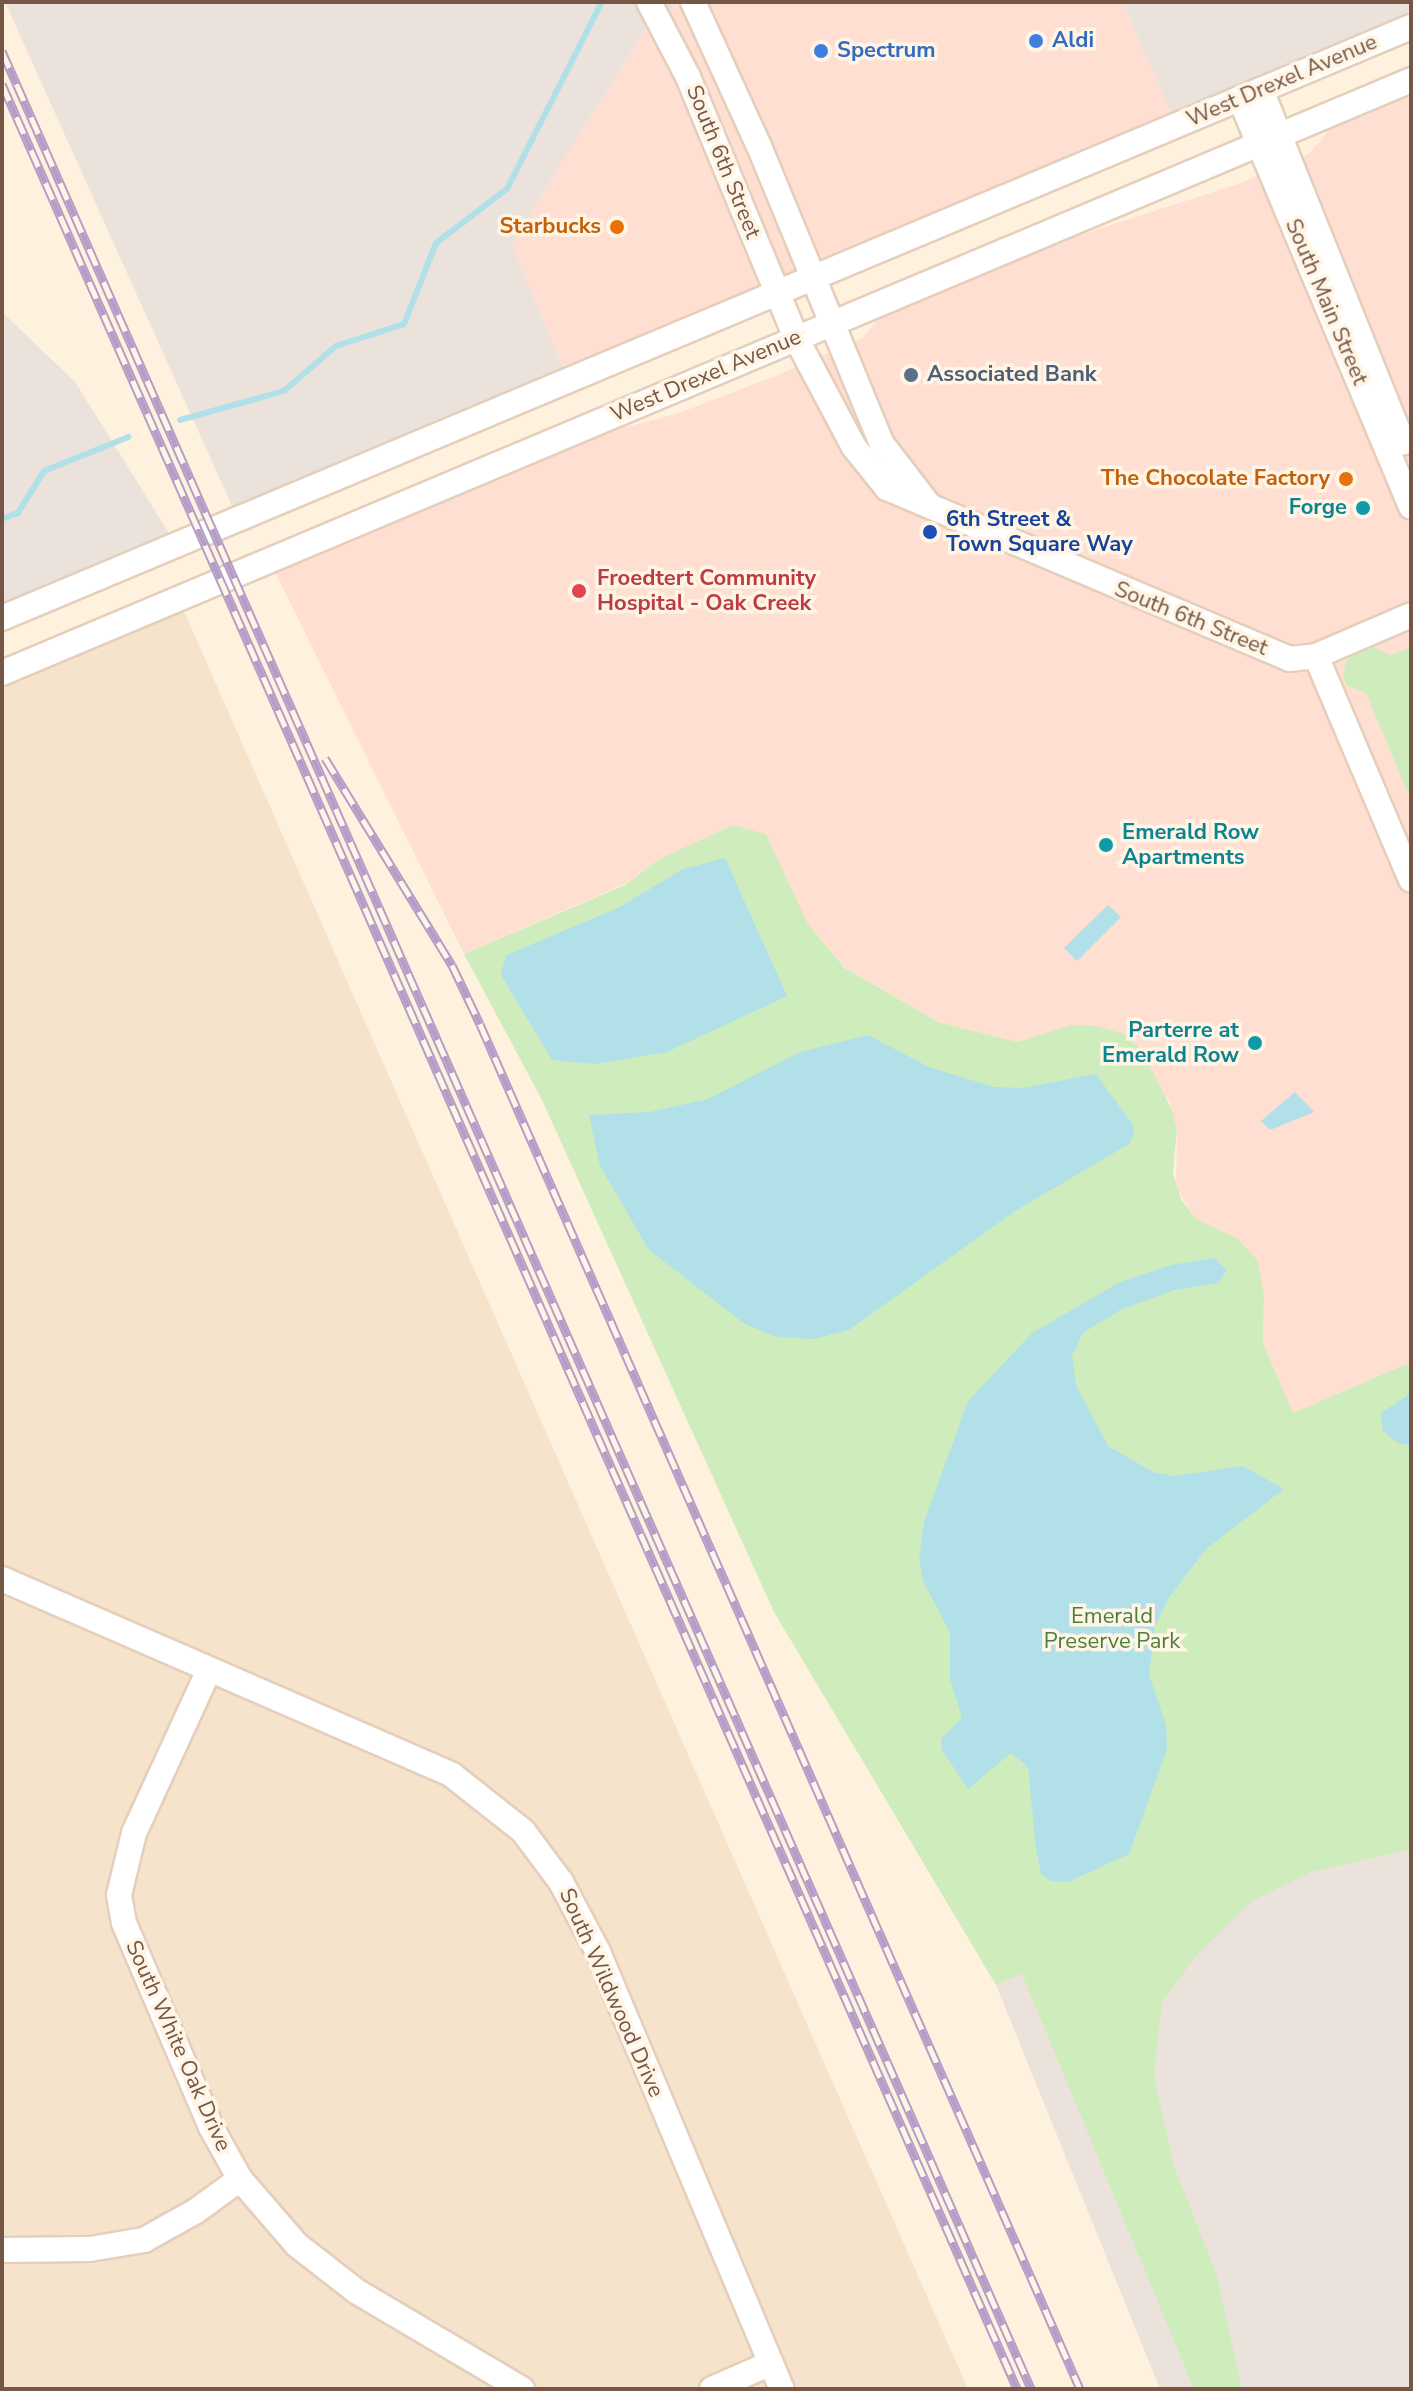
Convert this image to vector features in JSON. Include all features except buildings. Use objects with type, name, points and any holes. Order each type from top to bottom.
[{"type":"street","name":"South 6th Street","points":[[649,2],[688,77],[796,338],[869,469],[887,488],[1289,659],[1316,656]]},
{"type":"street","name":"South 6th Street","points":[[693,2],[814,277],[882,444],[932,509]]},
{"type":"street","name":"West Drexel Avenue","points":[[2,618],[1411,27]]},
{"type":"street","name":"West Drexel Avenue","points":[[2,673],[1411,80]]},
{"type":"street","name":"South Main Street","points":[[1250,94],[1411,463]]},
{"type":"street","name":"South Main Street","points":[[1269,139],[1411,507]]},
{"type":"street","points":[[1411,615],[1316,656],[1411,880]]},
{"type":"street","name":"South Wildwood Drive","points":[[2,1579],[452,1775],[504,1813],[530,1840],[579,1911],[782,2389]]},
{"type":"street","name":"South White Oak Drive","points":[[209,1670],[134,1833],[119,1895],[124,1923],[211,2127],[240,2179],[297,2245],[329,2272],[522,2389]]},
{"type":"street","points":[[2,2250],[90,2249],[144,2240],[196,2211],[240,2179]]},
{"type":"street","points":[[712,2389],[771,2363]]},
{"type":"shaded area","points":[[5,2],[680,2],[647,27],[512,243],[563,369],[232,506]]},
{"type":"shaded area","points":[[680,2],[1122,2],[1171,113],[563,369],[512,243],[647,27]]},
{"type":"shaded area","points":[[1122,2],[1411,2],[1411,11],[1171,113]]},
{"type":"shaded area","points":[[1411,95],[1411,1362],[1293,1413],[1263,1343],[1264,1296],[1227,1234],[1196,1219],[1176,1188],[1177,1129],[1169,1099],[1070,1025],[1018,1042],[938,1022],[846,968],[808,924],[766,834],[733,825],[659,859],[625,884],[464,954],[275,572],[596,435],[679,413],[778,375],[862,338],[881,316],[1061,241],[1238,184],[1310,153],[1329,130]]},
{"type":"shaded area","points":[[2,312],[75,382],[169,533],[2,603]]},
{"type":"shaded area","points":[[183,609],[968,2389],[2,2389],[2,686]]},
{"type":"shaded area","points":[[1411,1810],[1411,2389],[1160,2389],[996,1985]]},
{"type":"green space","points":[[1371,646],[1391,655],[1411,647],[1411,800],[1366,693],[1346,685],[1343,677],[1346,660]]},
{"type":"green space","name":"Emerald Preserve Park","points":[[733,825],[766,834],[808,924],[845,968],[938,1022],[1018,1042],[1070,1025],[1097,1026],[1124,1034],[1142,1050],[1172,1110],[1177,1129],[1173,1173],[1181,1199],[1196,1219],[1238,1239],[1258,1261],[1264,1296],[1263,1343],[1293,1413],[1411,1362],[1411,1849],[1311,1872],[1252,1901],[1196,1956],[1162,2002],[1154,2076],[1174,2166],[1217,2276],[1242,2389],[1194,2389],[1022,1974],[996,1985],[774,1612],[542,1100],[464,954],[625,885],[659,859]]},
{"type":"water","points":[[725,858],[787,996],[667,1052],[595,1064],[552,1060],[501,975],[506,955],[618,908],[683,869]]},
{"type":"water","points":[[1108,905],[1121,917],[1077,961],[1064,948]]},
{"type":"water","points":[[868,1035],[929,1067],[994,1087],[1023,1088],[1096,1074],[1133,1125],[1134,1135],[1129,1144],[1015,1211],[849,1330],[814,1339],[777,1337],[745,1324],[649,1250],[600,1166],[589,1115],[650,1112],[708,1099],[800,1052]]},
{"type":"water","points":[[1295,1092],[1314,1112],[1270,1130],[1261,1121]]},
{"type":"water","points":[[1214,1258],[1227,1270],[1218,1283],[1174,1290],[1120,1310],[1083,1333],[1072,1356],[1076,1385],[1108,1446],[1153,1472],[1174,1476],[1243,1466],[1284,1489],[1206,1549],[1168,1599],[1155,1626],[1149,1675],[1166,1725],[1167,1749],[1129,1854],[1068,1882],[1052,1881],[1041,1874],[1028,1767],[1011,1753],[968,1789],[942,1750],[941,1739],[962,1718],[950,1679],[950,1633],[923,1581],[919,1559],[924,1522],[968,1401],[1032,1333],[1120,1282],[1171,1265]]},
{"type":"water","points":[[1411,1393],[1411,1445],[1399,1444],[1383,1431],[1381,1413]]},
{"type":"waterway","points":[[180,420],[284,391],[336,346],[404,324],[436,243],[507,189],[602,2]]},
{"type":"waterway","points":[[2,519],[18,513],[44,471],[128,437]]},
{"type":"railway","points":[[2,51],[1031,2389]]},
{"type":"railway","points":[[2,84],[1017,2389]]},
{"type":"railway","points":[[325,758],[452,965],[480,1024],[1080,2389]]},
{"type":"place","name":"Aldi","points":[[1036,41]]},
{"type":"place","name":"Spectrum","points":[[821,51]]},
{"type":"place","name":"Starbucks","points":[[617,227]]},
{"type":"place","name":"Associated Bank","points":[[911,375]]},
{"type":"place","name":"The Chocolate Factory","points":[[1346,479]]},
{"type":"place","name":"Forge","points":[[1363,508]]},
{"type":"place","name":"6th Street & Town Square Way","points":[[930,532]]},
{"type":"place","name":"Froedtert Community Hospital - Oak Creek","points":[[579,591]]},
{"type":"place","name":"Emerald Row Apartments","points":[[1106,845]]},
{"type":"place","name":"Parterre at Emerald Row","points":[[1255,1043]]}]
